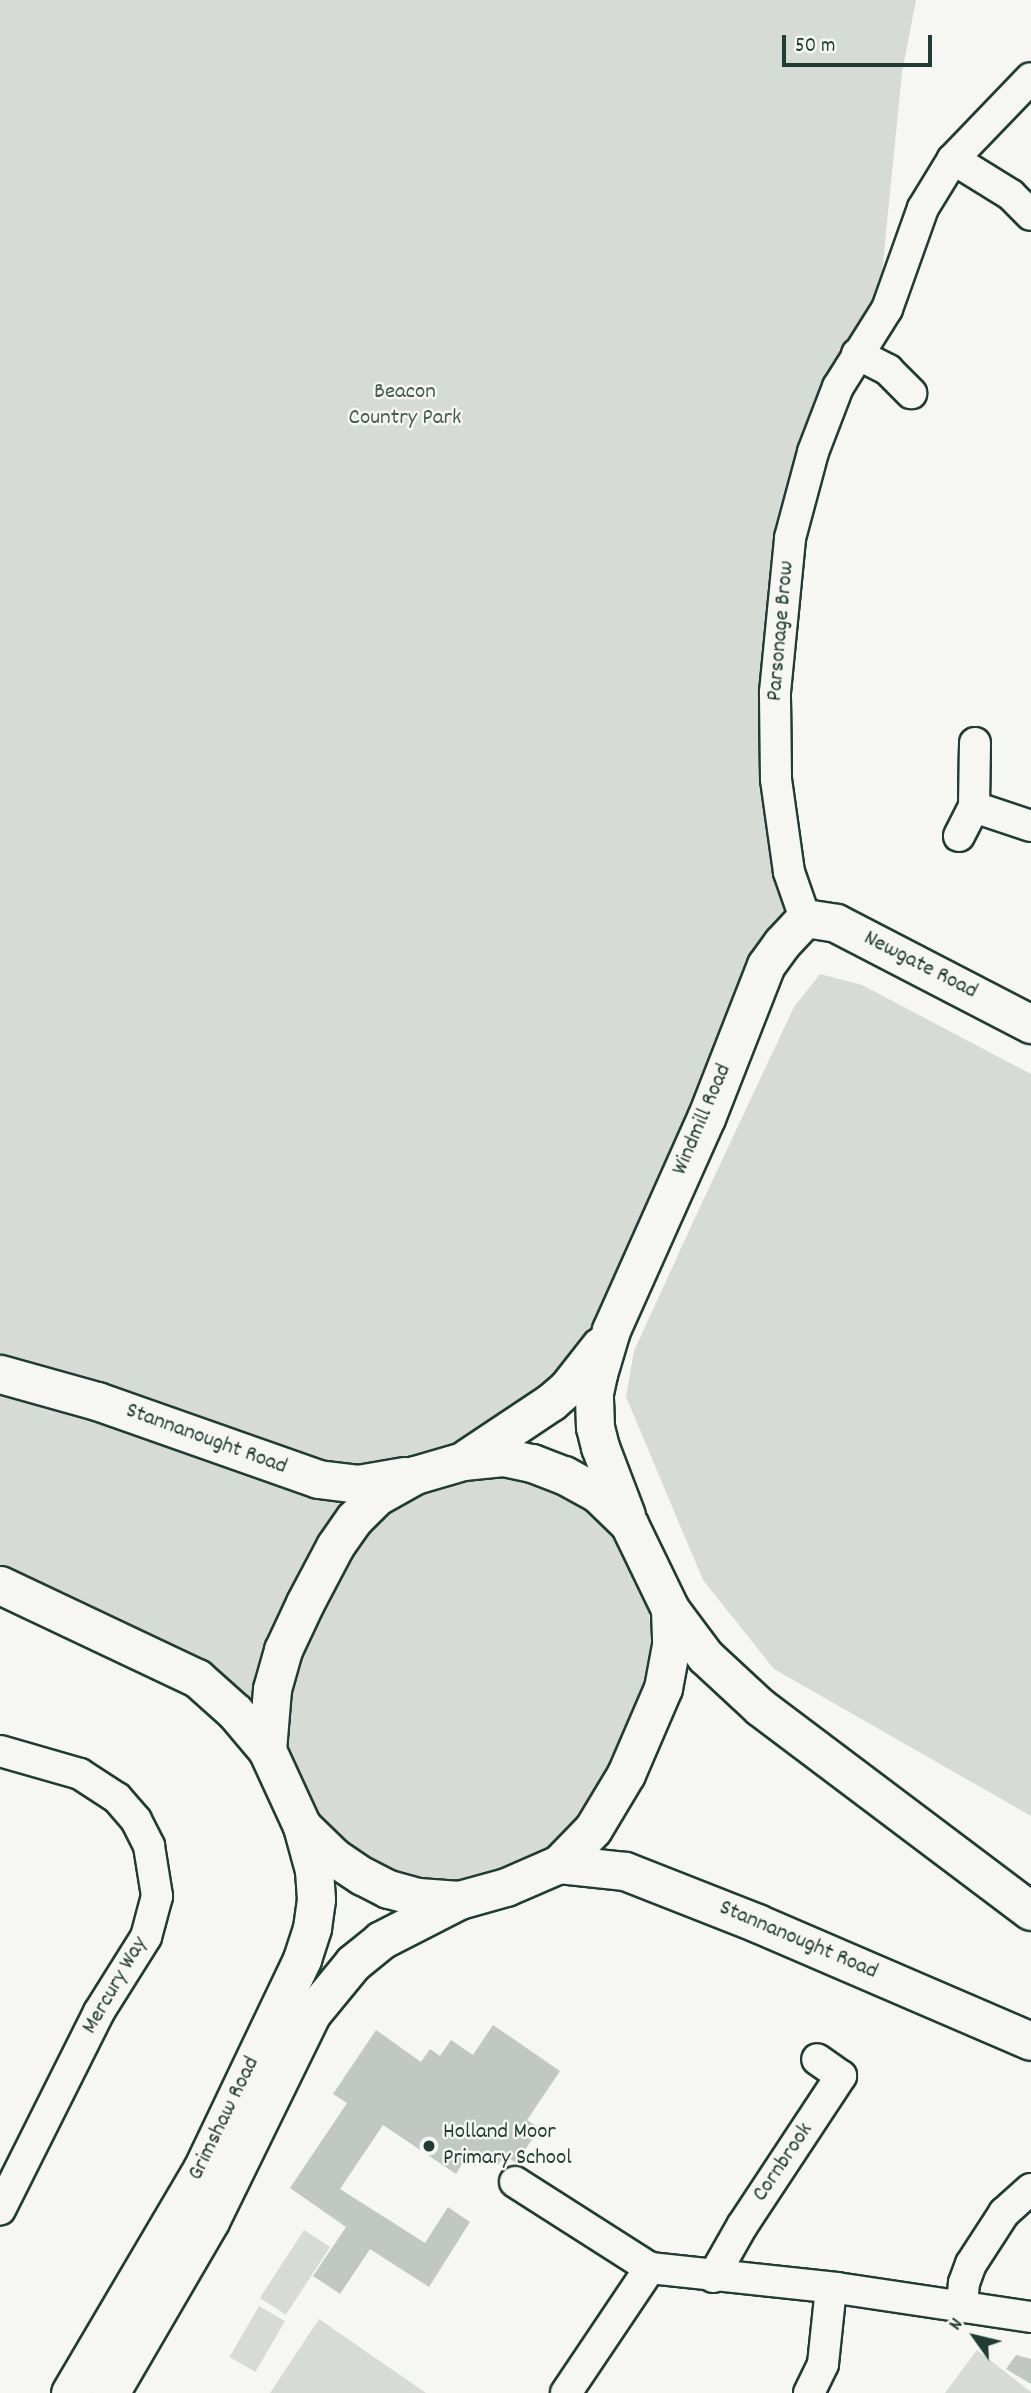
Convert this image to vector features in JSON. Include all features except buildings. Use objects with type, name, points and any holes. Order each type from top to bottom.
[{"type":"main road","name":"Newgate Road","points":[[805,918],[836,923],[1031,1024]]},
{"type":"main road","name":"Windmill Road","points":[[670,1609],[629,1524],[600,1447],[594,1409],[598,1374],[611,1330],[705,1118],[766,965],[805,918]]},
{"type":"main road","name":"Windmill Road","points":[[463,1461],[551,1402],[568,1387],[611,1330]]},
{"type":"main road","name":"Stannanought Road","points":[[0,1374],[97,1401],[318,1479],[358,1484],[415,1475]]},
{"type":"main road","points":[[267,1750],[272,1689],[284,1650],[335,1546],[354,1519],[376,1497],[415,1475],[463,1461],[503,1457],[532,1463],[564,1475],[597,1493],[629,1524]]},
{"type":"main road","points":[[0,1585],[197,1678],[234,1712],[267,1750],[302,1826],[335,1858],[388,1889],[418,1896],[459,1900],[506,1887],[559,1864],[593,1829],[626,1774],[663,1688],[671,1645],[670,1609]]},
{"type":"main road","points":[[670,1609],[705,1656],[761,1707],[1031,1911]]},
{"type":"main road","name":"Grimshaw Road","points":[[70,2393],[202,2169],[302,1959],[312,1928],[316,1899],[314,1870],[302,1826]]},
{"type":"main road","name":"Stannanought Road","points":[[559,1864],[625,1871],[757,1923],[1031,2041]]},
{"type":"main road","name":"Grimshaw Road","points":[[110,2393],[210,2221],[297,2040],[327,1992],[353,1964],[382,1940],[459,1900]]},
{"type":"main road","points":[[133,2393],[210,2221]]},
{"type":"main road","points":[[62,2393],[98,2349]]},
{"type":"street","name":"Parsonage Brow","points":[[805,918],[789,872],[776,779],[775,692],[790,538],[813,452],[838,387],[887,309],[923,208],[953,159],[1031,78]]},
{"type":"street","points":[[953,159],[1011,195],[1031,215]]},
{"type":"street","points":[[857,354],[888,370],[913,397]]},
{"type":"street","points":[[959,836],[974,807],[975,743]]},
{"type":"street","points":[[974,807],[1031,826]]},
{"type":"street","name":"Mercury Way","points":[[0,1751],[73,1772],[117,1798],[136,1820],[149,1846],[157,1896],[146,1937],[99,2012],[0,2210]]},
{"type":"street","name":"Cornbrook","points":[[713,2277],[742,2226],[841,2076],[817,2060]]},
{"type":"street","points":[[515,2182],[650,2268],[831,2288],[1031,2317]]},
{"type":"street","points":[[962,2305],[964,2283],[971,2264],[1004,2213],[1031,2189]]},
{"type":"street","points":[[566,2393],[650,2268]]},
{"type":"street","points":[[809,2393],[823,2364],[831,2288]]},
{"type":"green space","name":"Beacon Country Park","points":[[0,0],[916,0],[902,73],[882,273],[867,337],[812,452],[775,692],[805,918],[611,1330],[463,1461],[358,1484],[0,1374]]},
{"type":"green space","points":[[820,974],[862,985],[1031,1074],[1031,1816],[774,1669],[703,1580],[626,1397],[634,1351],[693,1222],[794,1007]]},
{"type":"green space","points":[[0,1383],[354,1497],[328,1523],[274,1635],[254,1712],[0,1572]]},
{"type":"green space","points":[[489,1475],[511,1477],[550,1488],[583,1507],[612,1533],[624,1549],[648,1603],[652,1645],[650,1664],[647,1683],[589,1807],[547,1852],[474,1881],[436,1883],[397,1875],[350,1849],[326,1827],[315,1812],[292,1764],[286,1726],[287,1702],[296,1662],[339,1569],[368,1527],[402,1499],[445,1480]]},
{"type":"green space","points":[[304,2230],[330,2247],[286,2315],[260,2298]]},
{"type":"green space","points":[[259,2306],[285,2321],[255,2372],[230,2357]]},
{"type":"green space","points":[[319,2319],[426,2393],[270,2393]]},
{"type":"green space","points":[[977,2350],[1031,2392],[1031,2393],[945,2393]]},
{"type":"place","name":"Holland Moor Primary School","points":[[429,2146]]}]
